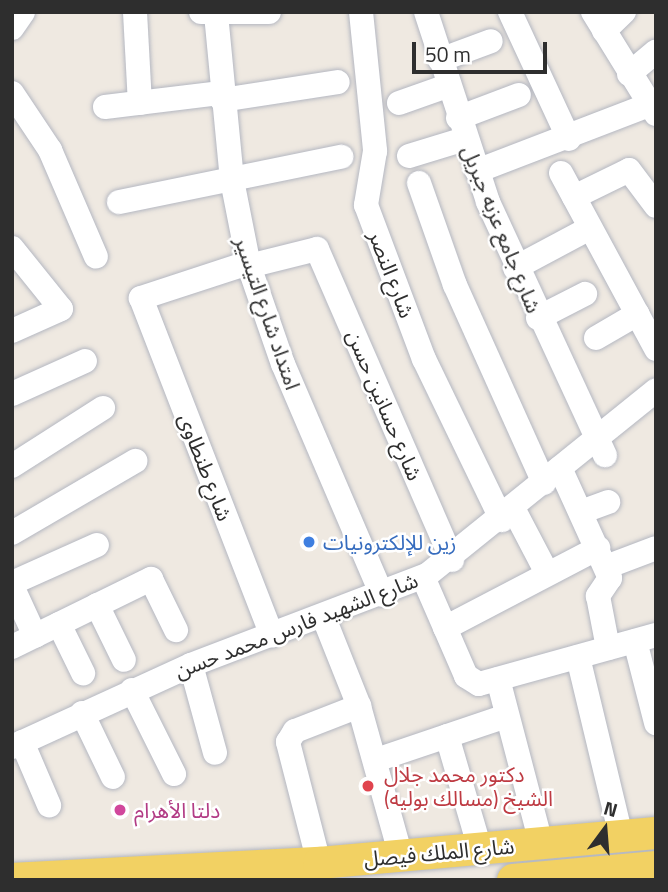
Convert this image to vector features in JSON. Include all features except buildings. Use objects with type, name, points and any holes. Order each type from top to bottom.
[{"type":"main road","name":"شارع الملك فيصل","points":[[12,880],[319,863],[656,833]]},
{"type":"main road","name":"شارع الملك فيصل","points":[[513,880],[623,875],[656,867]]},
{"type":"street","points":[[12,28],[23,12]]},
{"type":"street","points":[[135,12],[140,103]]},
{"type":"street","name":"شارع النصر","points":[[361,12],[375,151],[366,205],[424,359],[508,515],[547,573]]},
{"type":"street","name":"شارع جامع عزبه جبريل","points":[[426,12],[461,128],[515,268],[600,447]]},
{"type":"street","points":[[510,12],[569,139]]},
{"type":"street","points":[[477,171],[652,110],[598,22],[624,12]]},
{"type":"street","points":[[208,13],[253,13]]},
{"type":"street","name":"امتداد شارع التيسير","points":[[208,13],[232,180],[248,264],[287,376],[382,595]]},
{"type":"street","points":[[440,60],[491,41]]},
{"type":"street","points":[[629,74],[656,51]]},
{"type":"street","points":[[105,107],[338,82]]},
{"type":"street","points":[[399,103],[447,86]]},
{"type":"street","points":[[12,93],[50,150],[96,257]]},
{"type":"street","points":[[409,156],[519,95]]},
{"type":"street","points":[[119,202],[341,158]]},
{"type":"street","points":[[574,197],[629,170],[656,206]]},
{"type":"street","points":[[561,173],[656,349]]},
{"type":"street","points":[[418,183],[460,298],[552,476],[581,512],[602,557],[610,582],[598,596],[608,648]]},
{"type":"street","points":[[515,268],[590,228]]},
{"type":"street","points":[[12,248],[61,309],[12,331]]},
{"type":"street","name":"شارع حسانين حسن","points":[[248,264],[317,250],[452,560]]},
{"type":"street","name":"شارع طنطاوى","points":[[248,264],[141,298],[272,636]]},
{"type":"street","points":[[538,318],[585,294]]},
{"type":"street","points":[[596,338],[637,314]]},
{"type":"street","points":[[12,394],[85,361]]},
{"type":"street","name":"شارع الشهيد فارس محمد حسن","points":[[17,745],[132,690],[382,595],[452,560],[552,476],[600,447],[655,392]]},
{"type":"street","points":[[12,466],[103,408]]},
{"type":"street","points":[[12,533],[135,461]]},
{"type":"street","points":[[581,512],[608,502]]},
{"type":"street","points":[[35,636],[12,584],[97,545]]},
{"type":"street","points":[[445,628],[547,573],[602,557],[656,548]]},
{"type":"street","points":[[423,576],[471,681],[498,679],[645,638],[656,723]]},
{"type":"street","points":[[12,648],[151,579],[176,630]]},
{"type":"street","points":[[97,605],[124,660]]},
{"type":"street","points":[[324,618],[359,706],[401,856]]},
{"type":"street","points":[[59,624],[83,673]]},
{"type":"street","points":[[578,656],[621,836]]},
{"type":"street","points":[[191,666],[215,753]]},
{"type":"street","points":[[498,679],[541,843]]},
{"type":"street","points":[[132,690],[174,774]]},
{"type":"street","points":[[319,863],[288,742],[295,731],[359,706]]},
{"type":"street","points":[[82,713],[113,776]]},
{"type":"street","points":[[376,761],[507,716]]},
{"type":"street","points":[[447,736],[480,849]]},
{"type":"street","points":[[17,745],[49,805]]},
{"type":"place","name":"زين للإلكترونيات","points":[[309,542]]},
{"type":"place","name":"دكتور محمد جلال الشيخ (مسالك بوليه)","points":[[368,786]]},
{"type":"place","name":"دلتا الأهرام","points":[[120,810]]}]
